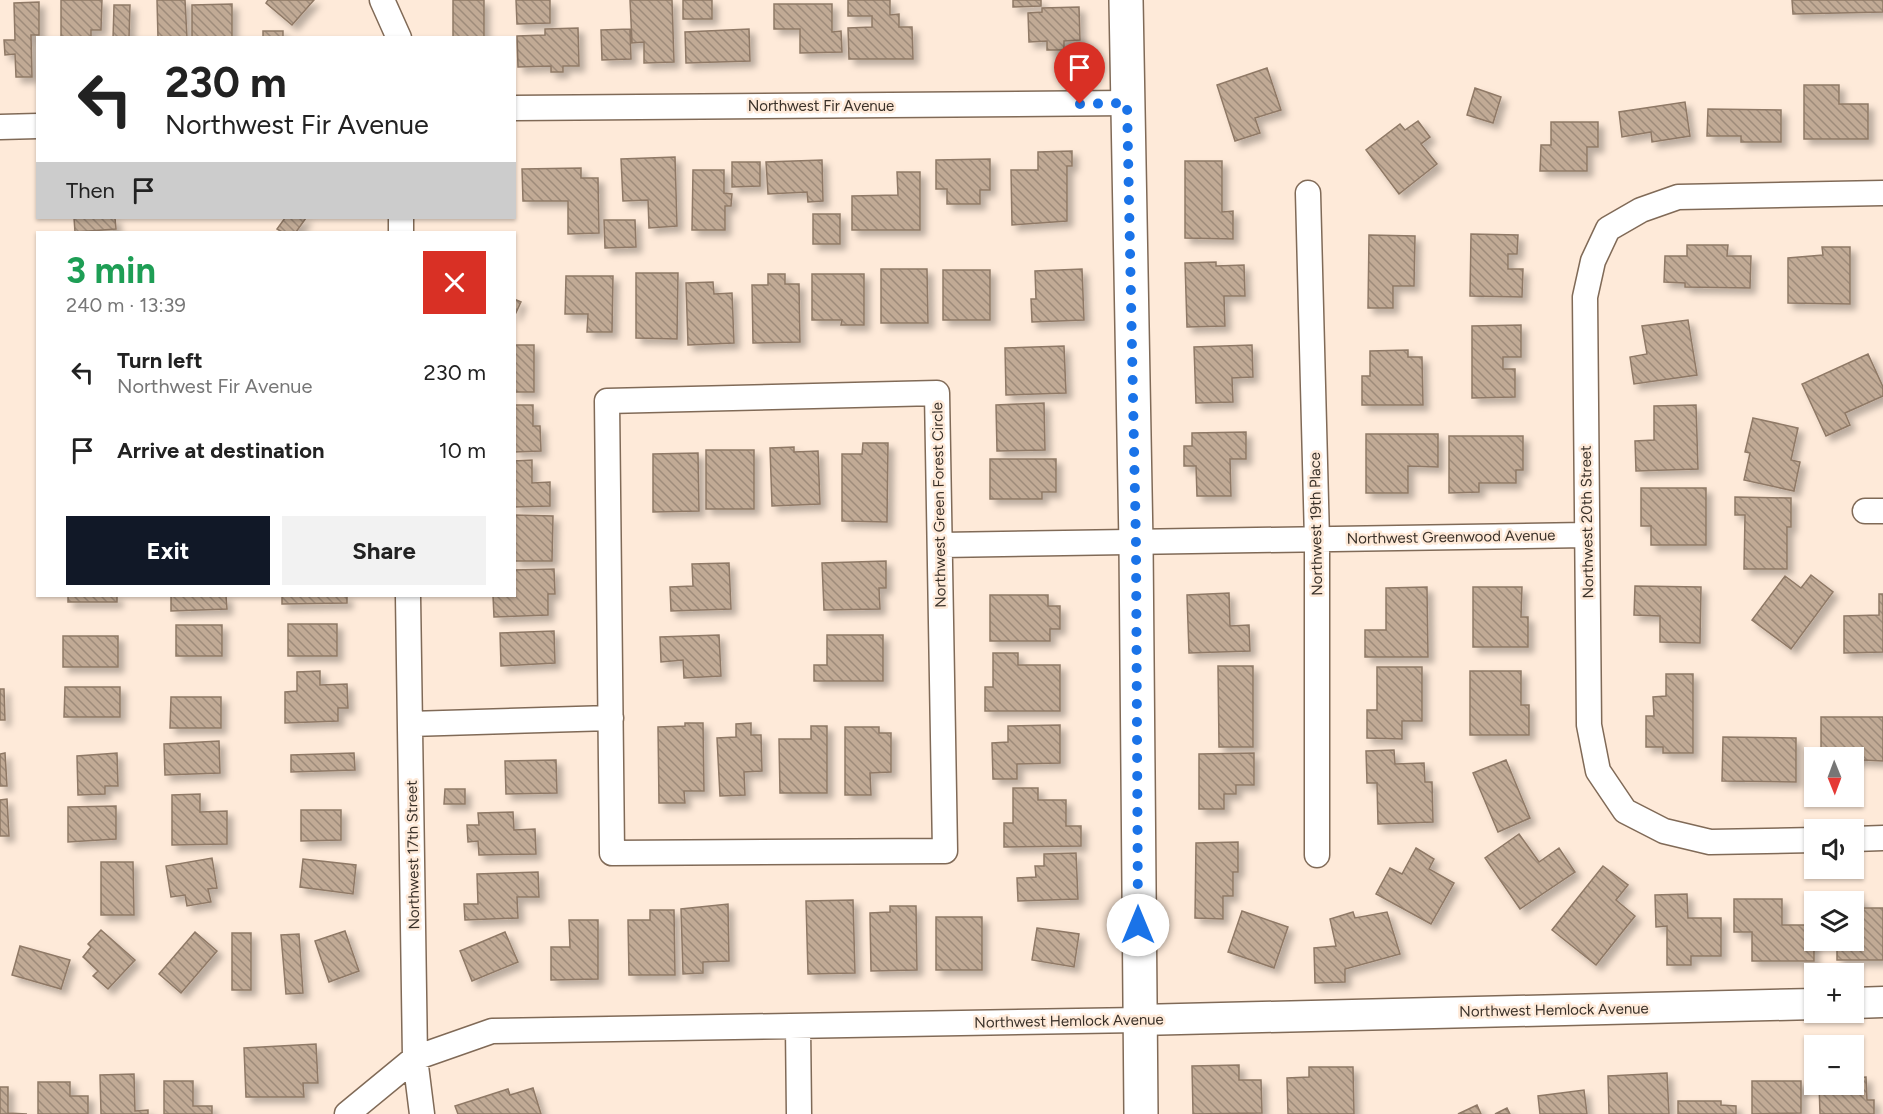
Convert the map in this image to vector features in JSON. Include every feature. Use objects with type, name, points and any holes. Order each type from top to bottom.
[{"type":"main road","points":[[1126,0],[1136,544],[1141,1114]]},
{"type":"street","points":[[382,0],[398,36]]},
{"type":"street","name":"Northwest Fir Avenue","points":[[516,108],[1127,103]]},
{"type":"street","points":[[0,127],[36,126]]},
{"type":"street","name":"Northwest 19th Place","points":[[1308,193],[1317,540],[1317,855]]},
{"type":"street","name":"Northwest 20th Street","points":[[1804,840],[1710,842],[1664,831],[1625,811],[1598,771],[1589,725],[1585,297],[1593,261],[1608,229],[1641,210],[1677,197],[1883,193]]},
{"type":"street","name":"Northwest Green Forest Circle","points":[[937,393],[945,851],[612,853],[611,717],[607,401],[937,393]]},
{"type":"street","name":"Northwest Greenwood Avenue","points":[[940,545],[1136,544],[1586,535]]},
{"type":"street","name":"Northwest 17th Street","points":[[408,597],[415,1058],[422,1114]]},
{"type":"street","points":[[410,724],[611,717]]},
{"type":"street","points":[[1864,839],[1883,838]]},
{"type":"street","points":[[1864,1003],[1883,1002]]},
{"type":"street","name":"Northwest Hemlock Avenue","points":[[346,1114],[415,1058],[492,1031],[1139,1020],[1804,1004]]},
{"type":"street","points":[[798,1026],[799,1114]]},
{"type":"building","points":[[61,0],[102,0],[101,30],[91,30],[91,36],[61,36]]},
{"type":"building","points":[[157,0],[185,0],[187,36],[158,36]]},
{"type":"building","points":[[268,0],[314,0],[292,25],[266,3]]},
{"type":"building","points":[[453,0],[484,0],[484,36],[453,36]]},
{"type":"building","points":[[516,0],[550,0],[550,23],[517,24]]},
{"type":"building","points":[[630,0],[672,0],[674,62],[644,63],[644,42],[632,43]]},
{"type":"building","points":[[683,0],[712,0],[712,19],[683,19]]},
{"type":"building","points":[[848,0],[890,0],[890,15],[899,14],[899,27],[912,27],[913,59],[849,59],[848,28],[872,27],[872,16],[848,16]]},
{"type":"building","points":[[1013,0],[1041,0],[1041,6],[1013,7]]},
{"type":"building","points":[[1792,0],[1883,0],[1883,12],[1793,14]]},
{"type":"building","points":[[39,2],[39,35],[31,35],[32,77],[16,77],[15,54],[5,55],[4,40],[15,40],[14,3]]},
{"type":"building","points":[[232,4],[232,36],[192,36],[192,5]]},
{"type":"building","points":[[774,4],[832,4],[832,32],[841,31],[842,52],[800,53],[800,29],[774,29]]},
{"type":"building","points":[[114,5],[130,5],[129,36],[113,36]]},
{"type":"building","points":[[1079,7],[1080,40],[1064,41],[1064,50],[1047,50],[1047,41],[1029,42],[1028,13],[1042,12],[1042,8]]},
{"type":"building","points":[[578,28],[579,66],[563,66],[563,72],[551,72],[551,66],[518,67],[517,36],[545,35],[545,29]]},
{"type":"building","points":[[630,29],[631,59],[602,60],[601,30]]},
{"type":"building","points":[[749,29],[750,61],[686,63],[685,32]]},
{"type":"building","points":[[263,31],[283,31],[283,36],[263,36]]},
{"type":"building","points":[[1267,68],[1281,110],[1255,118],[1260,133],[1235,141],[1217,85]]},
{"type":"building","points":[[1804,85],[1839,85],[1839,104],[1868,104],[1868,139],[1804,139]]},
{"type":"building","points":[[1475,88],[1501,97],[1493,123],[1467,115]]},
{"type":"building","points":[[1685,102],[1690,136],[1652,142],[1651,132],[1622,137],[1619,112]]},
{"type":"building","points":[[1708,109],[1781,110],[1781,142],[1741,142],[1741,136],[1707,136]]},
{"type":"building","points":[[1418,121],[1430,137],[1421,144],[1437,164],[1399,194],[1366,150],[1400,124],[1405,130]]},
{"type":"building","points":[[1551,122],[1598,122],[1598,147],[1587,147],[1587,171],[1540,171],[1541,145],[1551,145]]},
{"type":"building","points":[[1072,151],[1072,166],[1067,166],[1067,221],[1012,225],[1011,170],[1038,170],[1038,152]]},
{"type":"building","points":[[675,157],[677,226],[649,228],[648,200],[623,201],[621,159]]},
{"type":"building","points":[[990,159],[990,190],[980,190],[980,204],[947,204],[947,189],[936,189],[936,160]]},
{"type":"building","points":[[822,160],[823,201],[808,202],[807,192],[768,194],[766,162]]},
{"type":"building","points":[[1185,161],[1222,161],[1222,212],[1233,211],[1233,239],[1185,238]]},
{"type":"building","points":[[732,162],[760,162],[760,186],[732,187]]},
{"type":"building","points":[[581,168],[581,178],[598,178],[599,233],[568,234],[568,201],[523,201],[522,169]]},
{"type":"building","points":[[693,170],[724,170],[724,193],[732,194],[731,206],[725,206],[725,230],[692,230]]},
{"type":"building","points":[[897,172],[920,172],[920,230],[852,230],[852,196],[898,195]]},
{"type":"building","points":[[813,214],[840,214],[840,244],[813,244]]},
{"type":"building","points":[[74,219],[115,219],[116,229],[75,231]]},
{"type":"building","points":[[284,219],[305,219],[297,231],[277,229]]},
{"type":"building","points":[[604,220],[635,220],[636,247],[605,248]]},
{"type":"building","points":[[1471,234],[1518,235],[1517,254],[1508,254],[1508,269],[1523,269],[1522,297],[1470,296]]},
{"type":"building","points":[[1369,235],[1415,236],[1414,286],[1393,286],[1393,308],[1368,308]]},
{"type":"building","points":[[1687,245],[1728,245],[1727,256],[1751,256],[1750,288],[1685,287],[1685,283],[1664,282],[1665,256],[1687,256]]},
{"type":"building","points":[[1822,247],[1850,247],[1850,304],[1788,303],[1788,258],[1823,255]]},
{"type":"building","points":[[1216,262],[1216,266],[1244,265],[1245,296],[1224,296],[1225,326],[1187,327],[1185,263]]},
{"type":"building","points":[[881,269],[927,269],[928,323],[881,323]]},
{"type":"building","points":[[1082,269],[1084,320],[1032,322],[1031,299],[1036,299],[1035,271]]},
{"type":"building","points":[[943,270],[990,270],[990,320],[943,320]]},
{"type":"building","points":[[636,273],[678,273],[677,339],[636,338]]},
{"type":"building","points":[[768,274],[785,274],[785,284],[799,284],[800,342],[753,343],[752,285],[768,285]]},
{"type":"building","points":[[812,274],[864,274],[864,325],[841,325],[842,320],[812,320]]},
{"type":"building","points":[[566,276],[613,276],[612,332],[587,332],[588,314],[565,314]]},
{"type":"building","points":[[713,282],[714,294],[732,293],[734,343],[688,345],[686,283]]},
{"type":"building","points":[[516,300],[521,302],[516,313]]},
{"type":"building","points":[[1688,320],[1697,375],[1634,384],[1630,357],[1647,354],[1642,326]]},
{"type":"building","points":[[1521,325],[1521,357],[1503,357],[1503,369],[1515,369],[1515,397],[1472,398],[1472,326]]},
{"type":"building","points":[[516,345],[534,345],[534,392],[516,392]]},
{"type":"building","points":[[1252,345],[1253,377],[1232,378],[1233,402],[1196,403],[1194,347]]},
{"type":"building","points":[[1064,346],[1066,393],[1006,395],[1005,348]]},
{"type":"building","points":[[1408,350],[1408,357],[1422,357],[1423,405],[1362,405],[1362,376],[1370,376],[1370,351]]},
{"type":"building","points":[[1868,354],[1883,387],[1883,396],[1845,413],[1850,425],[1826,436],[1802,384]]},
{"type":"building","points":[[1044,403],[1045,450],[997,451],[996,405]]},
{"type":"building","points":[[516,405],[533,405],[533,426],[540,426],[541,451],[516,452]]},
{"type":"building","points":[[1696,405],[1698,469],[1636,471],[1635,441],[1654,440],[1654,406]]},
{"type":"building","points":[[1753,418],[1798,428],[1791,460],[1800,462],[1794,491],[1744,480],[1750,453],[1745,452]]},
{"type":"building","points":[[1246,432],[1246,459],[1230,459],[1231,496],[1197,496],[1196,466],[1184,466],[1184,446],[1192,446],[1192,433]]},
{"type":"building","points":[[1366,434],[1438,434],[1438,467],[1408,466],[1408,493],[1366,493]]},
{"type":"building","points":[[1449,436],[1523,436],[1523,470],[1516,470],[1516,483],[1479,483],[1479,492],[1449,493]]},
{"type":"building","points":[[863,443],[888,443],[887,522],[842,521],[842,454],[862,454]]},
{"type":"building","points":[[794,447],[794,452],[818,451],[820,504],[772,506],[770,448]]},
{"type":"building","points":[[706,450],[754,450],[754,509],[706,509]]},
{"type":"building","points":[[698,453],[699,511],[653,512],[653,454]]},
{"type":"building","points":[[990,459],[1056,459],[1056,492],[1042,492],[1042,499],[990,499]]},
{"type":"building","points":[[532,460],[532,483],[550,482],[550,506],[516,507],[516,461]]},
{"type":"building","points":[[1641,488],[1706,488],[1706,545],[1651,545],[1651,526],[1641,526]]},
{"type":"building","points":[[1735,497],[1791,498],[1791,527],[1787,527],[1787,569],[1744,569],[1745,515],[1735,515]]},
{"type":"building","points":[[516,515],[553,516],[552,561],[516,561]]},
{"type":"building","points":[[886,561],[886,588],[879,588],[880,609],[824,610],[822,563]]},
{"type":"building","points":[[729,563],[731,609],[671,611],[670,587],[693,586],[692,564]]},
{"type":"building","points":[[554,569],[555,594],[548,594],[548,615],[494,617],[493,597],[516,597],[516,570]]},
{"type":"building","points":[[1811,575],[1833,592],[1791,649],[1752,620],[1785,576],[1801,588]]},
{"type":"building","points":[[1635,586],[1701,587],[1700,643],[1660,642],[1660,616],[1634,615]]},
{"type":"building","points":[[1427,587],[1428,657],[1365,657],[1365,630],[1386,630],[1386,588]]},
{"type":"building","points":[[1473,587],[1522,587],[1521,617],[1528,617],[1528,647],[1473,647]]},
{"type":"building","points":[[1229,593],[1230,626],[1249,625],[1250,651],[1189,653],[1187,595]]},
{"type":"building","points":[[1879,594],[1883,594],[1883,652],[1844,653],[1844,616],[1879,615]]},
{"type":"building","points":[[990,595],[1048,595],[1048,606],[1060,606],[1060,629],[1050,629],[1050,641],[990,641]]},
{"type":"building","points":[[68,597],[117,597],[117,602],[68,602]]},
{"type":"building","points":[[171,597],[226,597],[227,609],[171,611]]},
{"type":"building","points":[[282,597],[347,597],[347,603],[282,604]]},
{"type":"building","points":[[288,624],[337,624],[337,656],[288,656]]},
{"type":"building","points":[[176,625],[222,625],[222,656],[176,656]]},
{"type":"building","points":[[554,631],[555,663],[501,666],[500,633]]},
{"type":"building","points":[[719,635],[721,676],[684,678],[683,660],[661,662],[660,637]]},
{"type":"building","points":[[827,635],[883,635],[883,681],[814,681],[814,665],[827,665]]},
{"type":"building","points":[[63,636],[118,636],[118,667],[63,667]]},
{"type":"building","points":[[993,653],[1018,653],[1018,665],[1060,665],[1060,711],[985,711],[985,687],[993,687]]},
{"type":"building","points":[[1218,666],[1253,666],[1253,747],[1219,747]]},
{"type":"building","points":[[1377,667],[1422,667],[1422,721],[1402,721],[1402,739],[1367,738],[1367,710],[1377,710]]},
{"type":"building","points":[[320,671],[320,685],[347,684],[348,708],[338,708],[338,721],[285,723],[285,692],[297,691],[297,672]]},
{"type":"building","points":[[1470,671],[1521,671],[1521,705],[1529,705],[1529,735],[1470,735]]},
{"type":"building","points":[[1666,674],[1693,674],[1693,753],[1663,753],[1663,747],[1646,747],[1646,716],[1654,716],[1653,697],[1666,696]]},
{"type":"building","points":[[65,687],[120,687],[120,717],[64,717]]},
{"type":"building","points":[[0,689],[4,689],[5,720],[0,720]]},
{"type":"building","points":[[171,697],[221,697],[221,728],[170,728]]},
{"type":"building","points":[[1821,717],[1883,717],[1883,761],[1864,760],[1864,747],[1821,747]]},
{"type":"building","points":[[685,723],[703,723],[704,791],[684,791],[685,803],[659,803],[658,727],[685,726]]},
{"type":"building","points":[[751,723],[751,735],[761,735],[762,771],[744,772],[745,795],[720,796],[717,738],[736,737],[736,724]]},
{"type":"building","points":[[1060,725],[1060,763],[1017,764],[1017,779],[993,779],[992,743],[1008,742],[1008,726]]},
{"type":"building","points":[[811,726],[827,726],[827,793],[780,793],[779,739],[811,739]]},
{"type":"building","points":[[845,727],[879,727],[879,733],[891,733],[891,772],[870,773],[871,795],[845,795]]},
{"type":"building","points":[[1723,737],[1796,738],[1796,782],[1722,781]]},
{"type":"building","points":[[219,741],[220,773],[165,775],[164,744]]},
{"type":"building","points":[[1394,750],[1395,764],[1424,763],[1425,782],[1432,782],[1433,822],[1378,824],[1377,783],[1367,783],[1366,751]]},
{"type":"building","points":[[5,753],[7,786],[0,786],[0,754]]},
{"type":"building","points":[[117,753],[118,786],[105,786],[105,794],[78,795],[77,756]]},
{"type":"building","points":[[354,753],[355,770],[291,772],[291,755]]},
{"type":"building","points":[[1254,753],[1254,785],[1236,785],[1236,794],[1224,794],[1224,809],[1199,809],[1199,754]]},
{"type":"building","points":[[556,760],[557,793],[506,794],[505,761]]},
{"type":"building","points":[[1506,760],[1530,818],[1498,832],[1473,773]]},
{"type":"building","points":[[1013,788],[1038,788],[1038,800],[1066,800],[1066,826],[1081,826],[1081,846],[1004,847],[1004,823],[1013,823]]},
{"type":"building","points":[[445,789],[465,789],[465,804],[444,804]]},
{"type":"building","points":[[200,794],[200,812],[227,811],[227,844],[172,845],[172,795]]},
{"type":"building","points":[[7,799],[9,836],[0,836],[0,800]]},
{"type":"building","points":[[116,806],[116,839],[68,842],[68,807]]},
{"type":"building","points":[[301,810],[341,810],[341,840],[301,841]]},
{"type":"building","points":[[513,812],[514,830],[535,829],[536,854],[479,855],[478,841],[468,842],[467,825],[479,825],[478,813]]},
{"type":"building","points":[[1519,834],[1539,862],[1559,848],[1575,872],[1520,909],[1485,858]]},
{"type":"building","points":[[1238,842],[1238,872],[1233,872],[1233,896],[1223,896],[1223,919],[1195,918],[1196,843]]},
{"type":"building","points":[[1416,848],[1434,859],[1429,869],[1454,883],[1431,924],[1376,894],[1390,868],[1402,874]]},
{"type":"building","points":[[1076,853],[1078,899],[1018,901],[1017,878],[1036,877],[1035,866],[1044,866],[1044,854]]},
{"type":"building","points":[[212,858],[217,888],[208,889],[211,902],[187,906],[185,895],[171,897],[166,866]]},
{"type":"building","points":[[303,859],[356,865],[353,894],[300,887]]},
{"type":"building","points":[[101,862],[133,862],[134,915],[101,915]]},
{"type":"building","points":[[1603,866],[1628,885],[1616,900],[1635,916],[1596,965],[1552,930]]},
{"type":"building","points":[[538,872],[539,897],[517,897],[518,918],[465,920],[464,904],[478,904],[477,874]]},
{"type":"building","points":[[1687,894],[1688,918],[1721,918],[1721,956],[1691,956],[1691,965],[1667,965],[1667,926],[1656,927],[1655,895]]},
{"type":"building","points":[[1734,899],[1782,899],[1782,925],[1804,925],[1804,951],[1814,951],[1814,961],[1752,961],[1752,932],[1734,932]]},
{"type":"building","points":[[853,900],[855,973],[808,974],[806,901]]},
{"type":"building","points":[[728,904],[729,961],[703,962],[703,973],[683,974],[681,909]]},
{"type":"building","points":[[890,906],[916,906],[917,970],[871,971],[870,913],[890,912]]},
{"type":"building","points":[[1864,908],[1883,908],[1883,960],[1837,960],[1837,951],[1864,951]]},
{"type":"building","points":[[650,910],[674,910],[675,975],[629,975],[628,920],[650,920]]},
{"type":"building","points":[[1242,911],[1288,927],[1274,968],[1228,952]]},
{"type":"building","points":[[1353,912],[1355,918],[1387,912],[1400,954],[1345,969],[1345,982],[1315,983],[1314,948],[1336,946],[1330,919]]},
{"type":"building","points":[[936,917],[982,917],[982,970],[936,970]]},
{"type":"building","points":[[569,920],[598,920],[598,979],[551,980],[551,947],[570,947]]},
{"type":"building","points":[[1037,928],[1079,934],[1074,967],[1032,960]]},
{"type":"building","points":[[101,930],[135,960],[108,989],[93,976],[98,971],[83,957],[91,947],[88,944]]},
{"type":"building","points":[[345,931],[359,971],[329,982],[315,941]]},
{"type":"building","points":[[195,932],[217,951],[181,993],[159,974]]},
{"type":"building","points":[[505,932],[518,962],[472,981],[460,951]]},
{"type":"building","points":[[232,933],[251,933],[251,990],[232,990]]},
{"type":"building","points":[[299,934],[303,993],[286,994],[281,935]]},
{"type":"building","points":[[20,946],[70,960],[61,989],[12,975]]},
{"type":"building","points":[[316,1044],[318,1083],[303,1083],[304,1097],[246,1097],[244,1048]]},
{"type":"building","points":[[1239,1065],[1239,1080],[1261,1080],[1262,1113],[1193,1114],[1192,1066]]},
{"type":"building","points":[[1309,1067],[1353,1067],[1354,1114],[1288,1114],[1287,1078],[1309,1077]]},
{"type":"building","points":[[1667,1073],[1669,1114],[1609,1114],[1608,1076]]},
{"type":"building","points":[[134,1074],[135,1111],[148,1110],[148,1114],[101,1114],[100,1075]]},
{"type":"building","points":[[1864,1077],[1866,1077],[1867,1100],[1874,1100],[1874,1114],[1820,1114],[1819,1095],[1864,1095]]},
{"type":"building","points":[[164,1081],[193,1081],[193,1106],[212,1106],[212,1114],[164,1114]]},
{"type":"building","points":[[1752,1081],[1801,1081],[1801,1113],[1752,1114]]},
{"type":"building","points":[[38,1082],[70,1082],[70,1096],[88,1096],[88,1114],[38,1114]]},
{"type":"building","points":[[0,1087],[8,1087],[8,1113],[27,1114],[0,1114]]},
{"type":"building","points":[[533,1088],[541,1114],[458,1114],[455,1106],[508,1089],[510,1095]]},
{"type":"building","points":[[1584,1090],[1587,1114],[1540,1114],[1538,1096]]},
{"type":"building","points":[[1678,1101],[1721,1101],[1721,1105],[1736,1106],[1736,1114],[1678,1114]]},
{"type":"building","points":[[1477,1105],[1481,1114],[1458,1114]]},
{"type":"building","points":[[1507,1108],[1510,1114],[1495,1114]]},
{"type":"route","points":[[1080,104],[1127,103],[1136,544],[1138,925]]}]
